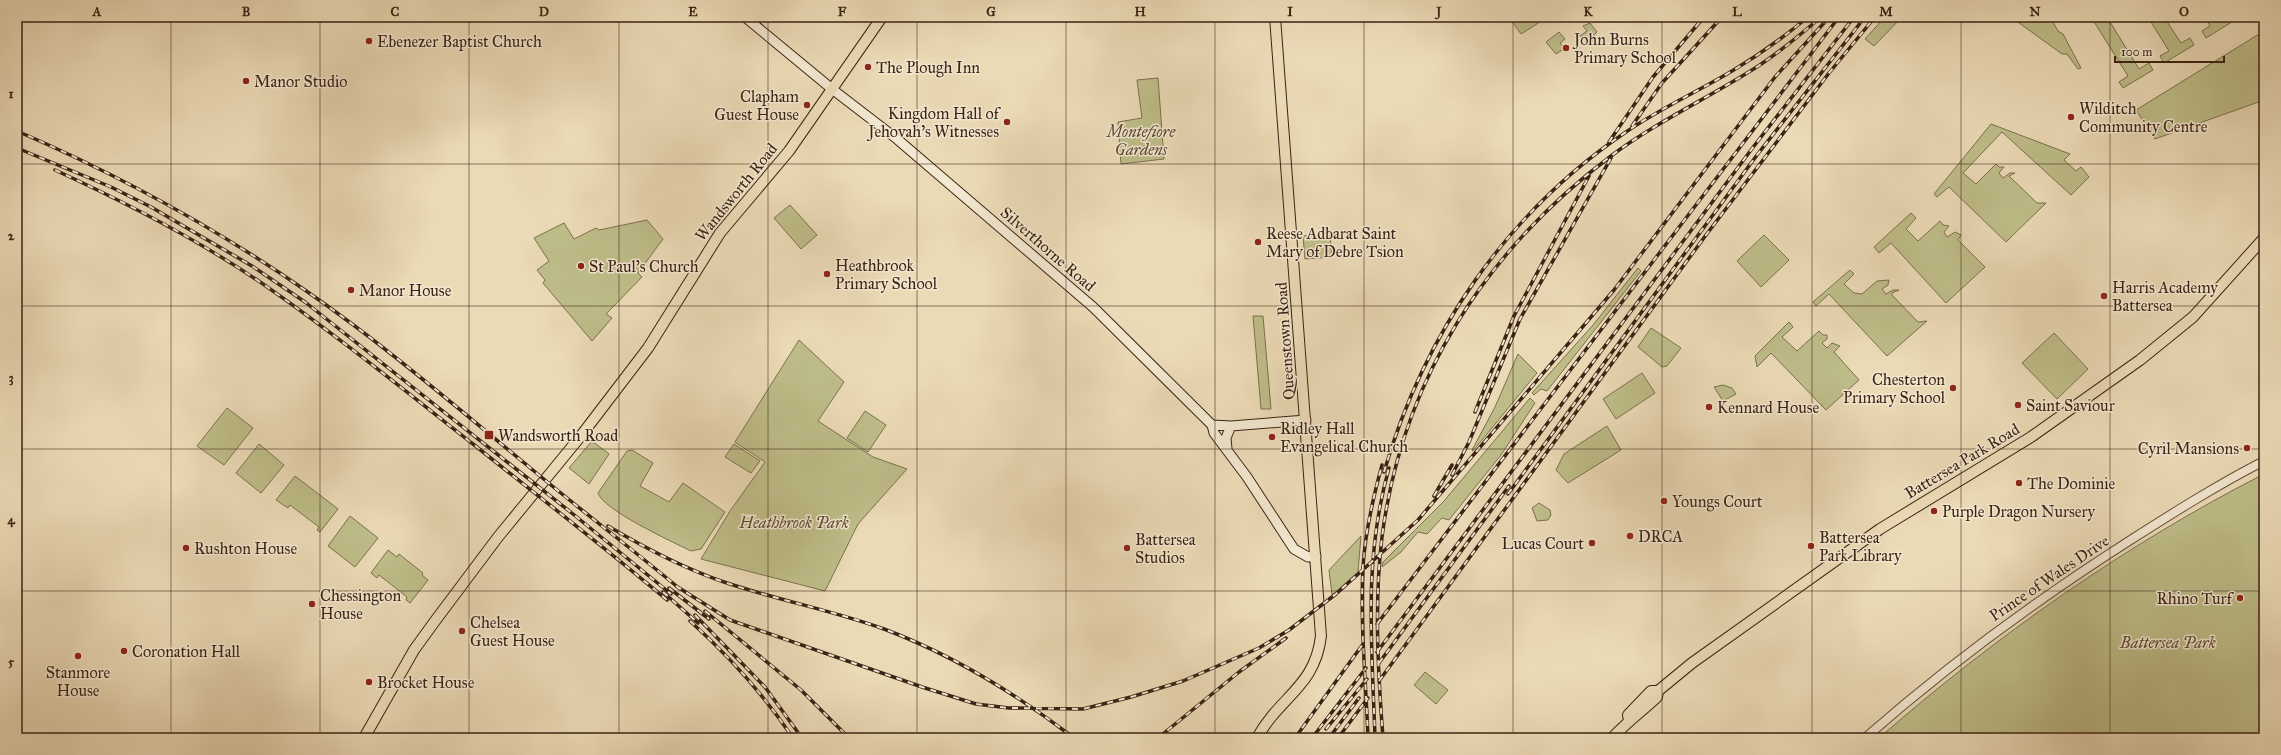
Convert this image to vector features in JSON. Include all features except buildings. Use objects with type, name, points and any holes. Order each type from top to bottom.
[{"type":"main road","name":"Silverthorne Road","points":[[745,17],[832,89],[897,139],[1093,307],[1212,425],[1214,433],[1227,449],[1294,549],[1308,557],[1316,556]]},
{"type":"main road","name":"Wandsworth Road","points":[[364,738],[414,650],[498,537],[580,437],[648,348],[720,233],[789,151],[882,17]]},
{"type":"main road","name":"Queenstown Road","points":[[1257,738],[1269,718],[1308,677],[1317,658],[1321,636],[1275,17]]},
{"type":"main road","name":"Battersea Park Road","points":[[1612,738],[1629,720],[1636,718],[1657,697],[1658,691],[1692,663],[1880,529],[2031,437],[2140,360],[2193,317],[2264,238]]},
{"type":"main road","points":[[1212,425],[1230,426],[1306,420]]},
{"type":"main road","points":[[1227,449],[1226,438],[1230,426]]},
{"type":"street","name":"Prince of Wales Drive","points":[[1864,738],[1972,649],[2060,585],[2206,492],[2264,461]]},
{"type":"green space","points":[[1509,17],[1541,17],[1540,22],[1521,34]]},
{"type":"green space","points":[[1885,17],[1902,17],[1874,46],[1865,39]]},
{"type":"green space","points":[[2011,17],[2050,17],[2058,31],[2063,34],[2081,68],[2078,69],[2067,54],[2062,54]]},
{"type":"green space","points":[[2091,17],[2107,17],[2139,69],[2149,63],[2153,70],[2123,88],[2119,82],[2128,76]]},
{"type":"green space","points":[[2148,17],[2164,17],[2181,43],[2190,38],[2194,45],[2164,63],[2160,56],[2169,51]]},
{"type":"green space","points":[[2205,17],[2234,17],[2235,20],[2206,38],[2202,31],[2210,26]]},
{"type":"green space","points":[[1590,23],[1597,32],[1594,35],[1592,42],[1580,36],[1587,31],[1583,26]]},
{"type":"green space","points":[[2264,31],[2264,100],[2155,139],[2136,110]]},
{"type":"green space","points":[[1559,32],[1565,39],[1560,43],[1564,48],[1567,47],[1556,54],[1546,42]]},
{"type":"green space","name":"Montefiore Gardens","points":[[1158,78],[1164,159],[1121,164],[1118,122],[1142,118],[1137,80]]},
{"type":"green space","points":[[1991,124],[2070,154],[2064,160],[2076,171],[2081,167],[2089,177],[2071,195],[2002,132],[1963,173],[1976,184],[1996,164],[1999,167],[2004,167],[1999,173],[2003,178],[2010,173],[2015,173],[2009,176],[2037,203],[2046,203],[2006,242],[1949,187],[1937,197],[1934,194]]},
{"type":"green space","points":[[790,205],[817,235],[801,249],[774,218]]},
{"type":"green space","points":[[1911,213],[1916,218],[1906,229],[1918,241],[1940,221],[1943,225],[1949,226],[1944,232],[1947,237],[1955,232],[1961,235],[1958,240],[1985,267],[1946,303],[1891,243],[1879,253],[1874,247]]},
{"type":"green space","points":[[647,220],[663,239],[638,273],[642,277],[606,314],[612,318],[592,341],[543,283],[545,280],[537,270],[549,261],[534,238],[564,223],[574,239],[596,228],[599,230]]},
{"type":"green space","points":[[1330,235],[1332,257],[1305,259],[1303,236]]},
{"type":"green space","points":[[1764,235],[1789,260],[1761,287],[1737,261]]},
{"type":"green space","points":[[1638,268],[1641,271],[1547,391],[1541,389],[1534,395],[1532,393],[1593,325]]},
{"type":"green space","points":[[1850,270],[1854,274],[1844,284],[1854,293],[1862,294],[1877,281],[1889,280],[1888,285],[1882,289],[1886,294],[1893,290],[1899,290],[1892,293],[1892,295],[1918,322],[1927,321],[1887,356],[1829,294],[1816,306],[1813,302]]},
{"type":"green space","points":[[1253,316],[1263,316],[1271,409],[1261,409]]},
{"type":"green space","points":[[1789,322],[1793,327],[1782,337],[1797,351],[1819,331],[1823,335],[1827,335],[1827,339],[1822,343],[1827,348],[1832,343],[1840,346],[1834,352],[1859,380],[1826,410],[1771,353],[1757,367],[1755,356]]},
{"type":"green space","points":[[1651,328],[1681,348],[1667,366],[1662,367],[1638,347]]},
{"type":"green space","points":[[2054,333],[2088,369],[2057,399],[2022,363]]},
{"type":"green space","name":"Heathbrook Park","points":[[799,340],[844,382],[818,421],[873,457],[907,469],[858,524],[825,591],[701,559],[730,511],[765,462],[735,442]]},
{"type":"green space","points":[[1518,354],[1537,373],[1473,451],[1472,450],[1495,407]]},
{"type":"green space","points":[[1642,373],[1655,393],[1616,419],[1603,399]]},
{"type":"green space","points":[[1723,385],[1732,388],[1736,394],[1723,401],[1714,387]]},
{"type":"green space","points":[[1530,398],[1535,403],[1501,455],[1449,520],[1442,518],[1427,534],[1418,532],[1401,552],[1382,567],[1383,562],[1444,501]]},
{"type":"green space","points":[[227,408],[253,428],[224,465],[197,446]]},
{"type":"green space","points":[[865,411],[886,425],[868,452],[847,438]]},
{"type":"green space","points":[[1607,426],[1621,450],[1568,483],[1556,470],[1564,454]]},
{"type":"green space","points":[[592,441],[609,454],[589,484],[569,468]]},
{"type":"green space","points":[[259,444],[284,465],[261,493],[236,473]]},
{"type":"green space","points":[[734,444],[760,461],[751,473],[725,457]]},
{"type":"green space","points":[[632,450],[653,463],[640,486],[669,502],[683,483],[725,512],[701,549],[691,551],[640,525],[612,508],[598,493],[627,451]]},
{"type":"green space","name":"Battersea Park","points":[[2264,474],[2264,738],[1879,738],[1923,700],[1969,664],[2063,594],[2162,531]]},
{"type":"green space","points":[[295,476],[338,509],[320,532],[317,530],[319,527],[290,505],[288,508],[276,500]]},
{"type":"green space","points":[[1539,503],[1550,510],[1551,515],[1548,520],[1537,521],[1532,508]]},
{"type":"green space","points":[[350,516],[378,538],[355,567],[328,546]]},
{"type":"green space","points":[[1361,536],[1358,572],[1332,595],[1329,570]]},
{"type":"green space","points":[[388,550],[397,557],[399,554],[423,573],[422,575],[428,580],[410,603],[406,600],[407,597],[379,575],[377,578],[371,573]]},
{"type":"green space","points":[[1425,672],[1448,690],[1436,704],[1414,685]]},
{"type":"railway","points":[[1609,142],[1653,77],[1704,17]]},
{"type":"railway","points":[[1632,126],[1662,83],[1722,17]]},
{"type":"railway","points":[[1384,472],[1401,421],[1422,372],[1447,325],[1475,281],[1507,239],[1543,200],[1583,164],[1626,132],[1742,65],[1771,46],[1808,17]]},
{"type":"railway","points":[[1383,738],[1378,663],[1377,612],[1382,537],[1392,479],[1409,424],[1430,372],[1457,323],[1489,276],[1525,233],[1566,193],[1628,144],[1761,64],[1821,17]]},
{"type":"railway","points":[[1377,624],[1839,17]]},
{"type":"railway","points":[[1377,652],[1754,146],[1854,17]]},
{"type":"railway","points":[[1508,494],[1757,155],[1865,17]]},
{"type":"railway","points":[[1379,681],[1706,235],[1829,73],[1875,17]]},
{"type":"railway","points":[[676,586],[730,620],[922,687],[976,704],[1009,708],[1083,709],[1131,697],[1183,681],[1259,648],[1289,630],[1336,594],[1418,520],[1614,290],[1775,77],[1824,23]]},
{"type":"railway","points":[[17,131],[60,150],[146,193],[188,216],[270,266],[348,321],[395,357],[680,589]]},
{"type":"railway","points":[[17,148],[111,187],[151,207],[252,266],[305,302],[573,514],[671,594]]},
{"type":"railway","points":[[1452,475],[1469,442],[1520,319],[1611,158]]},
{"type":"railway","points":[[55,170],[109,195],[161,222],[213,252],[263,284],[316,322],[395,383],[595,541],[667,600]]},
{"type":"railway","points":[[1475,412],[1514,316],[1589,176]]},
{"type":"railway","points":[[1368,738],[1363,631],[1363,567],[1370,516],[1382,465]]},
{"type":"railway","points":[[1434,496],[1452,465]]},
{"type":"railway","points":[[1375,738],[1371,636],[1372,569],[1375,536],[1389,468]]},
{"type":"railway","points":[[1379,663],[1509,486]]},
{"type":"railway","points":[[608,526],[664,557],[724,582],[864,622],[910,639],[983,676],[1052,721],[1074,738]]},
{"type":"railway","points":[[669,588],[709,619]]},
{"type":"railway","points":[[663,592],[698,623]]},
{"type":"railway","points":[[705,611],[801,690],[849,738]]},
{"type":"railway","points":[[695,615],[765,687],[802,738]]},
{"type":"railway","points":[[690,621],[745,676],[770,706],[793,738]]},
{"type":"railway","points":[[1158,738],[1239,672],[1286,638]]},
{"type":"railway","points":[[1295,738],[1363,644]]},
{"type":"railway","points":[[1312,738],[1366,668]]},
{"type":"railway","points":[[1326,729],[1367,679]]},
{"type":"railway","points":[[1329,738],[1359,698]]},
{"type":"railway","points":[[1338,738],[1368,698]]},
{"type":"place","name":"Ebenezer Baptist Church","points":[[369,41]]},
{"type":"place","name":"John Burns Primary School","points":[[1566,48]]},
{"type":"place","name":"The Plough Inn","points":[[868,67]]},
{"type":"place","name":"Manor Studio","points":[[246,81]]},
{"type":"place","name":"Clapham Guest House","points":[[807,105]]},
{"type":"place","name":"Wilditch Community Centre","points":[[2071,117]]},
{"type":"place","name":"Kingdom Hall of Jehovah's Witnesses","points":[[1007,122]]},
{"type":"place","name":"Reese Adbarat Saint Mary of Debre Tsion","points":[[1258,242]]},
{"type":"place","name":"St Paul's Church","points":[[581,266]]},
{"type":"place","name":"Heathbrook Primary School","points":[[827,274]]},
{"type":"place","name":"Manor House","points":[[351,290]]},
{"type":"place","name":"Harris Academy Battersea","points":[[2104,296]]},
{"type":"place","name":"Chesterton Primary School","points":[[1953,388]]},
{"type":"place","name":"Saint Saviour","points":[[2018,405]]},
{"type":"place","name":"Kennard House","points":[[1709,407]]},
{"type":"place","name":"Wandsworth Road","points":[[489,435]]},
{"type":"place","name":"Ridley Hall Evangelical Church","points":[[1272,437]]},
{"type":"place","name":"Cyril Mansions","points":[[2247,448]]},
{"type":"place","name":"The Dominie","points":[[2019,483]]},
{"type":"place","name":"Youngs Court","points":[[1664,501]]},
{"type":"place","name":"Purple Dragon Nursery","points":[[1934,511]]},
{"type":"place","name":"DRCA","points":[[1630,536]]},
{"type":"place","name":"Lucas Court","points":[[1592,543]]},
{"type":"place","name":"Battersea Park Library","points":[[1811,546]]},
{"type":"place","name":"Rushton House","points":[[186,548]]},
{"type":"place","name":"Battersea Studios","points":[[1127,548]]},
{"type":"place","name":"Rhino Turf","points":[[2240,598]]},
{"type":"place","name":"Chessington House","points":[[312,604]]},
{"type":"place","name":"Chelsea Guest House","points":[[462,631]]},
{"type":"place","name":"Coronation Hall","points":[[124,651]]},
{"type":"place","name":"Stanmore House","points":[[78,656]]},
{"type":"place","name":"Brocket House","points":[[369,682]]}]
